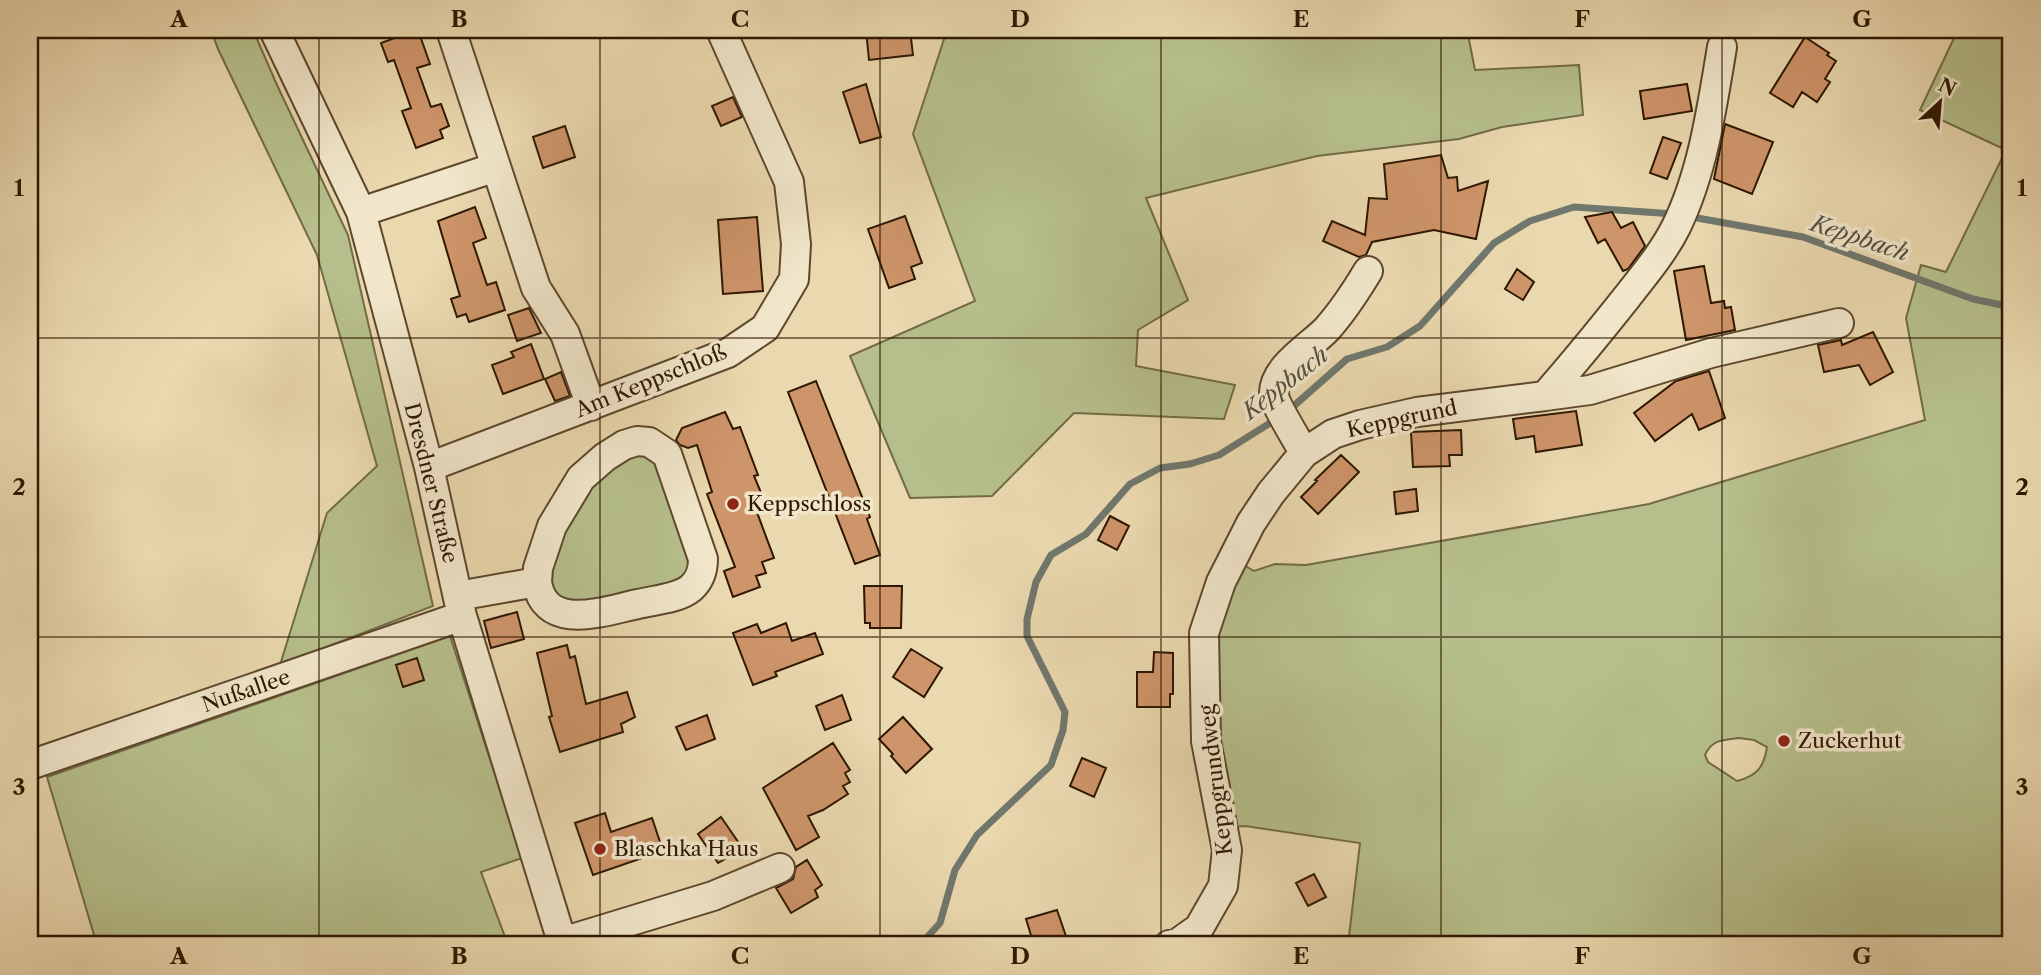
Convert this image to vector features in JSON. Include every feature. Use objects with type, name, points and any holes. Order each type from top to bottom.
[{"type":"street","name":"Dresdner Straße","points":[[274,30],[360,212],[429,467],[460,606],[563,944]]},
{"type":"street","points":[[451,30],[536,288],[565,334],[591,406]]},
{"type":"street","name":"Am Keppschloß","points":[[429,467],[728,353],[765,328],[794,279],[796,244],[789,182],[721,30]]},
{"type":"street","points":[[1545,396],[1651,267],[1675,228],[1688,197],[1711,112],[1722,47]]},
{"type":"street","points":[[360,212],[496,167]]},
{"type":"street","points":[[1300,444],[1274,396],[1276,382],[1289,362],[1326,330],[1346,306],[1368,271]]},
{"type":"street","name":"Keppgrund","points":[[1204,633],[1221,583],[1251,523],[1300,444],[1360,425],[1417,412],[1590,390],[1711,353],[1839,323]]},
{"type":"street","points":[[649,442],[667,454],[703,559],[703,571],[689,590],[674,596],[581,615],[562,613],[548,606],[540,596],[537,582],[538,568],[552,526],[581,478],[624,445],[649,442]]},
{"type":"street","name":"Nußallee","points":[[30,765],[460,606],[537,582]]},
{"type":"street","name":"Keppgrundweg","points":[[1169,945],[1178,943],[1199,928],[1223,886],[1226,869],[1227,850],[1206,741],[1204,633]]},
{"type":"street","points":[[563,944],[713,896],[780,868]]},
{"type":"green space","points":[[211,30],[253,30],[348,235],[433,606],[280,665],[327,513],[377,466],[317,255]]},
{"type":"green space","points":[[947,30],[1467,30],[1475,70],[1579,65],[1583,115],[1502,127],[1459,139],[1317,156],[1146,198],[1188,300],[1138,330],[1136,366],[1235,385],[1224,419],[1074,413],[992,496],[910,498],[850,356],[975,301],[913,134]]},
{"type":"green space","points":[[1940,30],[2011,30],[2011,945],[1348,945],[1360,843],[1245,826],[1231,827],[1223,796],[1214,635],[1242,564],[1254,571],[1275,564],[1306,565],[1649,504],[1925,420],[1906,318],[1921,265],[1946,272],[2006,150],[1920,110],[1955,36]],"holes":[[[1739,738],[1754,740],[1767,747],[1766,754],[1758,770],[1744,779],[1737,781],[1708,762],[1705,755],[1711,746],[1719,741]]]},
{"type":"green space","points":[[652,450],[693,548],[691,577],[598,607],[554,601],[546,564],[553,538],[608,464]]},
{"type":"green space","points":[[450,636],[522,858],[481,872],[508,945],[97,945],[47,777]]},
{"type":"building","points":[[397,30],[418,30],[430,64],[417,68],[431,107],[441,104],[449,126],[440,130],[443,138],[416,148],[402,111],[411,108],[394,60],[388,62],[381,43],[400,36]]},
{"type":"building","points":[[866,30],[910,30],[913,55],[869,60]]},
{"type":"building","points":[[1805,37],[1836,61],[1825,79],[1830,82],[1817,102],[1802,92],[1793,107],[1770,93]]},
{"type":"building","points":[[866,84],[881,137],[860,143],[843,92]]},
{"type":"building","points":[[1687,84],[1692,111],[1644,119],[1640,91]]},
{"type":"building","points":[[733,97],[742,117],[721,126],[712,106]]},
{"type":"building","points":[[1725,124],[1773,142],[1752,194],[1714,179]]},
{"type":"building","points":[[565,126],[575,157],[543,168],[533,137]]},
{"type":"building","points":[[1663,137],[1681,143],[1667,179],[1650,173]]},
{"type":"building","points":[[1441,155],[1448,178],[1457,177],[1458,191],[1488,181],[1476,239],[1434,230],[1372,242],[1366,255],[1359,257],[1323,241],[1332,221],[1365,235],[1369,198],[1387,199],[1384,164]]},
{"type":"building","points":[[475,207],[486,238],[473,243],[487,285],[496,282],[505,310],[469,322],[466,314],[457,317],[451,299],[460,296],[438,221]]},
{"type":"building","points":[[1612,212],[1621,228],[1633,222],[1645,246],[1628,269],[1623,271],[1605,239],[1598,243],[1585,217]]},
{"type":"building","points":[[905,216],[922,263],[911,267],[915,279],[889,288],[868,229]]},
{"type":"building","points":[[757,217],[763,291],[723,294],[718,220]]},
{"type":"building","points":[[1704,266],[1711,303],[1724,301],[1725,308],[1731,307],[1735,330],[1686,340],[1674,271]]},
{"type":"building","points":[[1517,269],[1534,282],[1523,300],[1505,289]]},
{"type":"building","points":[[529,308],[541,333],[517,341],[508,315]]},
{"type":"building","points":[[1873,332],[1893,372],[1870,385],[1859,365],[1824,372],[1818,345],[1841,340],[1842,345]]},
{"type":"building","points":[[531,344],[544,379],[503,394],[492,365],[514,357],[511,352]]},
{"type":"building","points":[[1709,371],[1725,418],[1699,430],[1692,414],[1655,441],[1634,413],[1676,381]]},
{"type":"building","points":[[561,372],[570,396],[555,401],[545,379]]},
{"type":"building","points":[[816,381],[870,517],[867,519],[880,555],[855,564],[788,392]]},
{"type":"building","points":[[1576,411],[1582,445],[1536,452],[1534,436],[1516,439],[1513,419]]},
{"type":"building","name":"Keppschloss","points":[[725,412],[733,429],[740,427],[758,475],[754,476],[762,495],[752,499],[774,558],[762,562],[766,573],[756,576],[760,587],[733,597],[724,571],[735,567],[707,494],[712,492],[697,445],[688,448],[676,440],[682,428]]},
{"type":"building","points":[[1461,430],[1462,455],[1449,455],[1450,466],[1413,467],[1411,432]]},
{"type":"building","points":[[1341,455],[1359,472],[1318,514],[1301,497]]},
{"type":"building","points":[[1416,489],[1418,511],[1396,514],[1394,492]]},
{"type":"building","points":[[1110,516],[1129,526],[1117,550],[1098,540]]},
{"type":"building","points":[[864,586],[902,586],[901,628],[870,628],[870,623],[865,623]]},
{"type":"building","points":[[517,612],[524,639],[491,648],[484,621]]},
{"type":"building","points":[[786,623],[792,641],[815,633],[823,654],[775,672],[777,676],[753,685],[733,633],[757,624],[761,633]]},
{"type":"building","points":[[567,645],[570,658],[575,656],[586,704],[627,692],[635,717],[621,724],[623,732],[560,752],[549,717],[552,716],[537,653]]},
{"type":"building","points":[[911,649],[942,668],[924,697],[893,677]]},
{"type":"building","points":[[1154,652],[1173,653],[1173,694],[1170,694],[1170,707],[1137,707],[1137,672],[1153,672]]},
{"type":"building","points":[[417,658],[424,680],[403,687],[396,665]]},
{"type":"building","points":[[842,695],[851,720],[825,730],[816,706]]},
{"type":"building","points":[[707,715],[715,739],[686,750],[676,727]]},
{"type":"building","points":[[903,717],[932,749],[906,773],[879,739]]},
{"type":"building","points":[[833,743],[850,770],[845,773],[850,782],[843,786],[848,794],[808,816],[819,837],[796,850],[763,788]]},
{"type":"building","points":[[1082,758],[1106,768],[1094,797],[1070,786]]},
{"type":"building","points":[[605,813],[611,832],[652,818],[663,851],[593,875],[575,823]]},
{"type":"building","points":[[721,817],[743,849],[718,863],[698,834]]},
{"type":"building","points":[[807,860],[822,885],[815,890],[818,897],[791,913],[776,888],[793,879],[796,867]]},
{"type":"building","points":[[1314,874],[1326,897],[1308,906],[1296,883]]},
{"type":"building","points":[[1057,910],[1069,945],[1034,945],[1026,919]]},
{"type":"waterway","name":"Keppbach","points":[[1288,411],[1347,359],[1387,347],[1420,326],[1494,243],[1530,221],[1574,207],[1674,214]]},
{"type":"waterway","name":"Keppbach","points":[[1686,216],[1803,237],[1973,299],[2011,307]]},
{"type":"waterway","name":"Keppbach","points":[[920,945],[940,923],[955,870],[977,835],[1051,765],[1063,730],[1065,712],[1027,636],[1027,619],[1036,582],[1051,555],[1086,534],[1130,484],[1160,468],[1190,464],[1219,455],[1278,418]]},
{"type":"place","name":"Keppschloss","points":[[733,504]]},
{"type":"place","name":"Zuckerhut","points":[[1784,741]]},
{"type":"place","name":"Blaschka Haus","points":[[600,849]]}]
